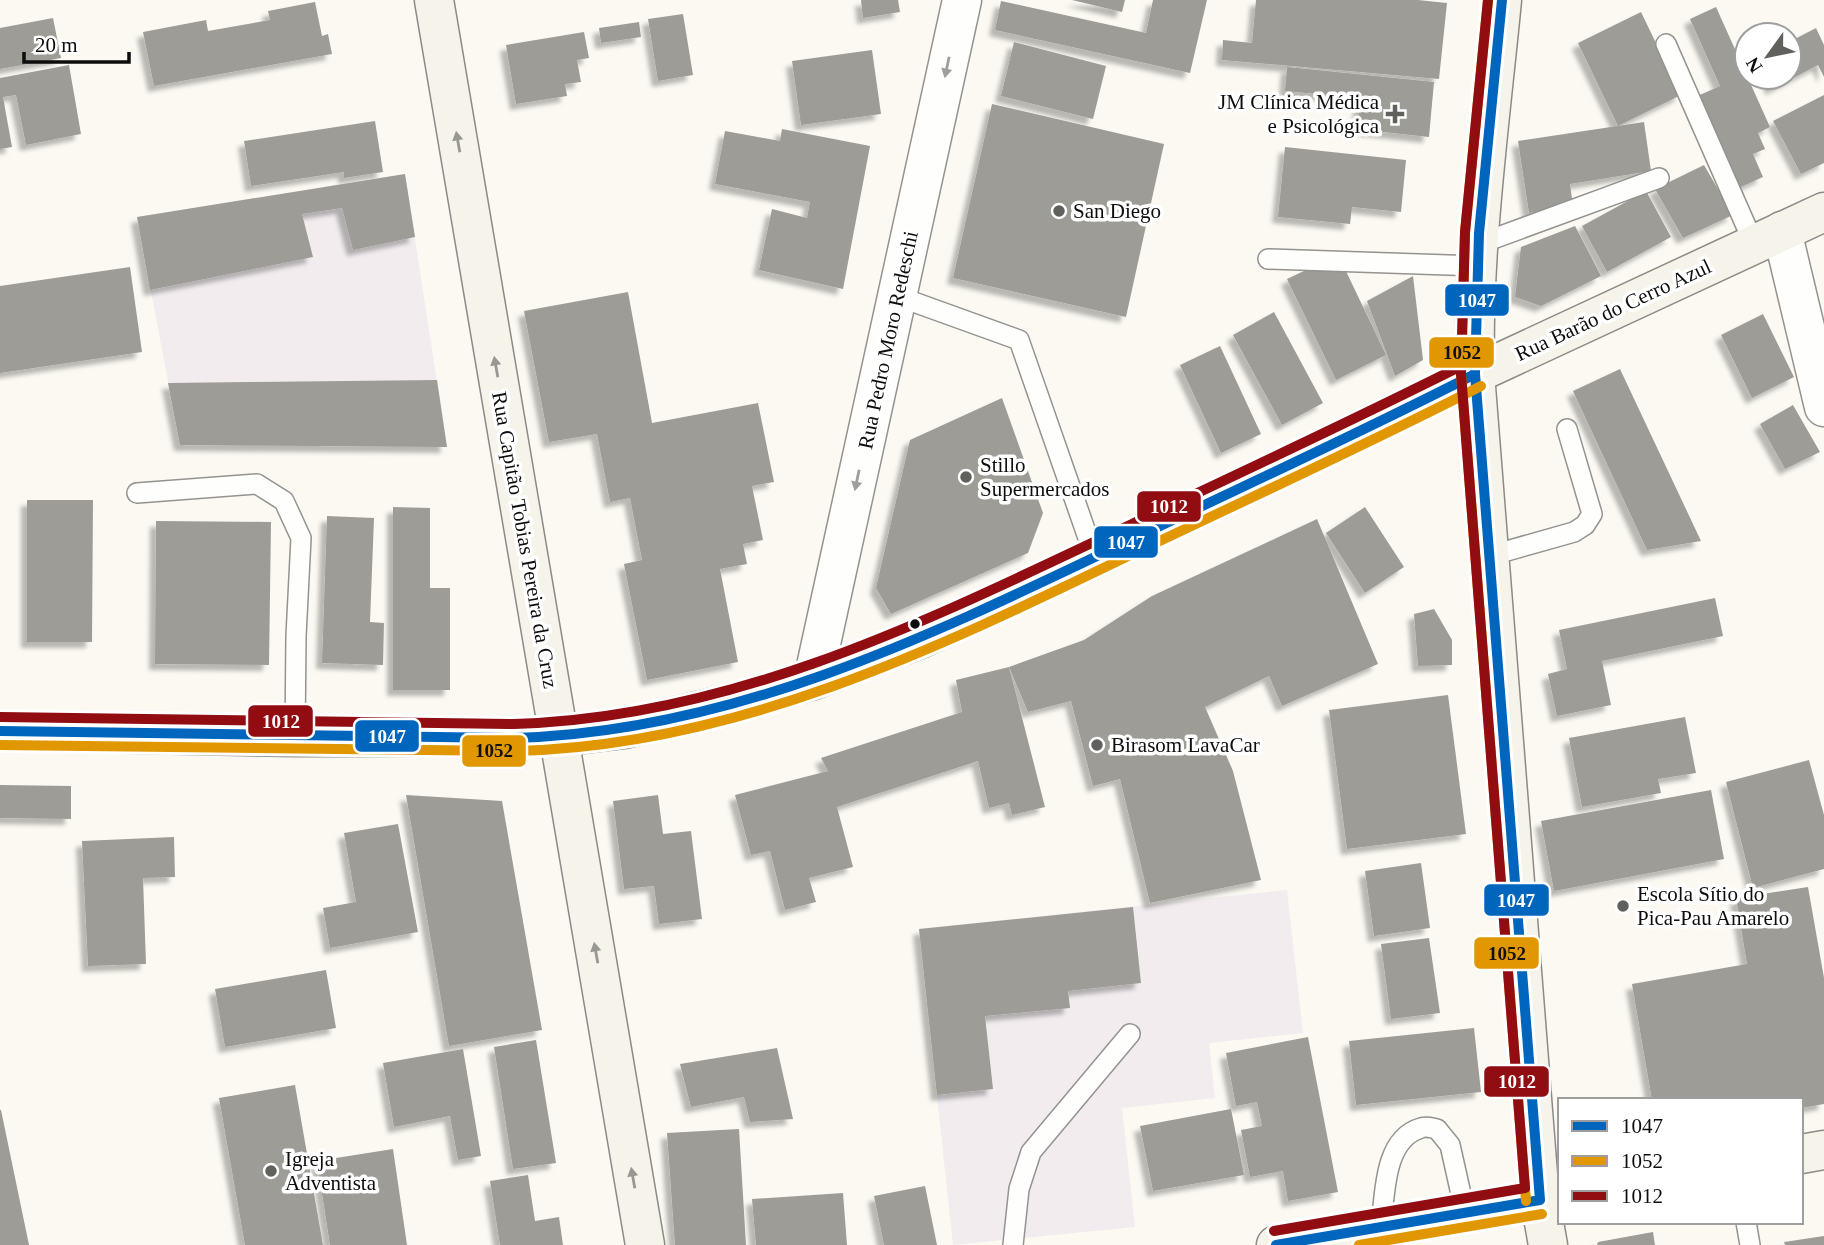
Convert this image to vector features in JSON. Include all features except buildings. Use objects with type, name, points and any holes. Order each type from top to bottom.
[{"type":"main road","name":"Rua Capitão Tobias Pereira da Cruz","points":[[434,0],[645,1245]]},
{"type":"main road","points":[[1502,0],[1478,255],[1474,324],[1475,374],[1489,556],[1550,1198],[1548,1245]]},
{"type":"main road","name":"Rua Barão do Cerro Azul","points":[[0,731],[295,737],[559,737],[636,726],[756,697],[813,680],[922,638],[1095,558],[1475,374],[1824,212]]},
{"type":"main road","points":[[1803,1154],[1824,1150]]},
{"type":"main road","points":[[1276,1245],[1550,1198]]},
{"type":"street","name":"Rua Pedro Moro Redeschi","points":[[813,680],[962,0]]},
{"type":"street","points":[[1768,238],[1824,407]]},
{"type":"lane","points":[[1666,44],[1768,238]]},
{"type":"lane","points":[[1268,259],[1478,255],[1659,178]]},
{"type":"lane","points":[[897,296],[1019,340],[1095,558]]},
{"type":"lane","points":[[1489,556],[1574,532],[1585,525],[1592,514],[1567,429]]},
{"type":"lane","points":[[137,493],[257,484],[284,500],[301,538],[295,737]]},
{"type":"lane","points":[[1013,1245],[1019,1189],[1031,1152],[1130,1034]]},
{"type":"lane","points":[[1381,1227],[1393,1154],[1404,1138],[1422,1127],[1437,1129],[1450,1145],[1465,1212]]},
{"type":"lane","points":[[1746,1224],[1749,1245]]},
{"type":"shaded area","points":[[405,174],[447,447],[180,445],[137,217]]},
{"type":"shaded area","points":[[1287,890],[1303,1033],[1209,1043],[1215,1098],[1122,1108],[1135,1227],[953,1245],[919,929]]},
{"type":"transit line","name":"1052","points":[[1488,0],[1465,232],[1461,374],[1526,1201]]},
{"type":"transit line","name":"1012","points":[[1274,1231],[1525,1188],[1461,374],[1465,232],[1488,0]]},
{"type":"transit line","name":"1047","points":[[1502,0],[1479,233],[1475,374],[1540,1200]]},
{"type":"transit line","name":"1012","points":[[0,717],[514,724],[597,717],[677,703],[756,682],[834,656],[910,626],[1344,424],[1469,362]]},
{"type":"transit line","name":"1047","points":[[0,731],[514,738],[597,731],[678,717],[758,697],[912,640],[1063,572],[1475,374]]},
{"type":"transit line","name":"1052","points":[[0,745],[515,751],[598,745],[680,731],[760,710],[839,684],[916,654],[1068,585],[1481,386]]},
{"type":"transit line","name":"1047","points":[[1276,1245],[1540,1200]]},
{"type":"transit line","name":"1052","points":[[1359,1245],[1542,1214]]},
{"type":"place","name":"JM Clínica Médica e Psicológica","points":[[1395,114]]},
{"type":"place","name":"San Diego","points":[[1059,211]]},
{"type":"place","name":"Stillo Supermercados","points":[[966,477]]},
{"type":"place","name":"Birasom LavaCar","points":[[1097,745]]},
{"type":"place","name":"Escola Sítio do Pica-Pau Amarelo","points":[[1623,906]]},
{"type":"place","name":"Igreja Adventista","points":[[271,1171]]}]
